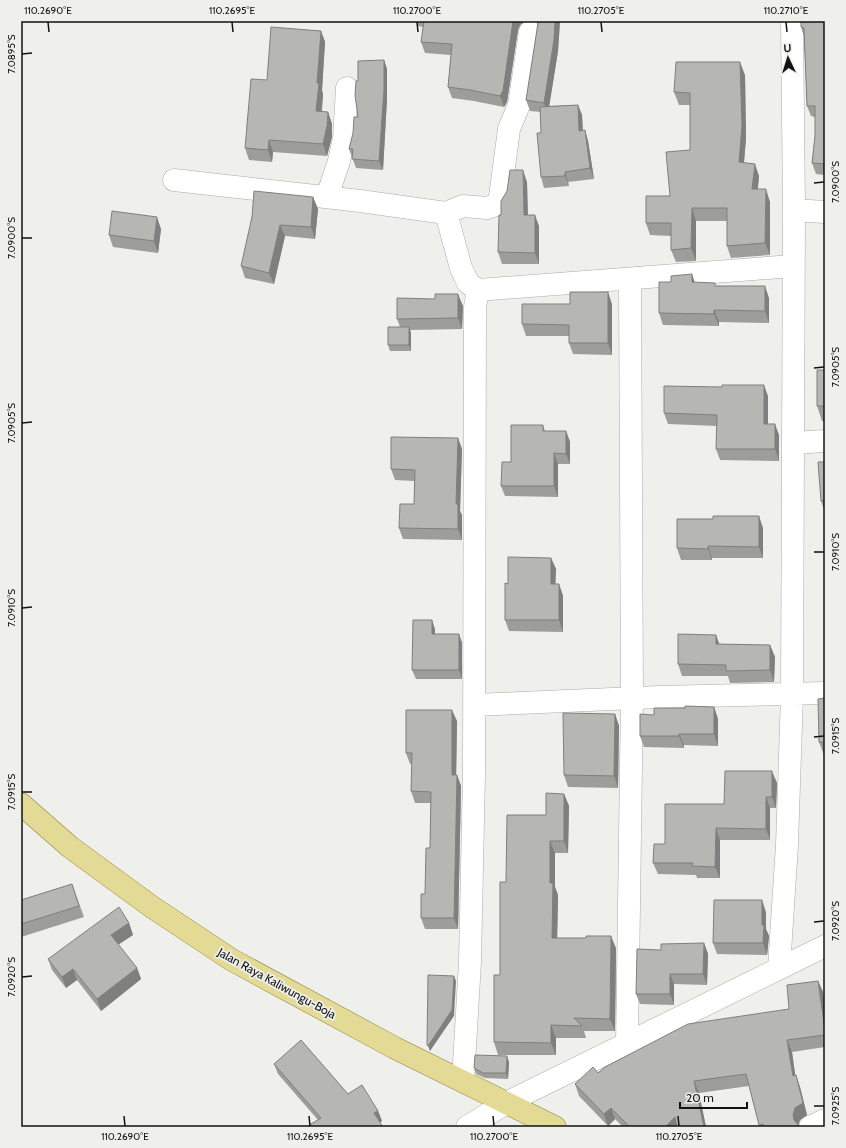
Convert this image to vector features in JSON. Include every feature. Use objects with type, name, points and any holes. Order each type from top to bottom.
[{"type":"main road","name":"Jalan Raya Kaliwungu-Boja","points":[[22,805],[70,847],[152,907],[232,960],[395,1048],[508,1102],[555,1127]]},
{"type":"street","points":[[779,968],[787,845],[792,695],[794,210],[792,21]]},
{"type":"street","points":[[174,180],[360,201],[446,213],[463,206],[488,208],[496,205],[500,197],[509,129],[519,105],[530,32]]},
{"type":"street","points":[[327,197],[339,161],[344,139],[347,88]]},
{"type":"street","points":[[794,210],[825,212]]},
{"type":"street","points":[[446,213],[461,268],[468,283],[478,290],[793,266]]},
{"type":"street","points":[[627,1044],[632,698],[630,278]]},
{"type":"street","points":[[462,1081],[470,962],[474,705],[475,315],[478,290]]},
{"type":"street","points":[[793,443],[825,441]]},
{"type":"street","points":[[474,705],[632,698],[825,693]]},
{"type":"street","points":[[467,1127],[508,1102],[825,946]]},
{"type":"street","points":[[810,1127],[825,1120]]},
{"type":"building","points":[[424,21],[513,21],[503,91],[500,96],[448,87],[452,44],[421,42]]},
{"type":"building","points":[[538,21],[555,21],[554,40],[544,103],[526,100]]},
{"type":"building","points":[[801,21],[825,21],[825,164],[812,163],[815,136],[815,106],[807,106],[804,28],[801,27]]},
{"type":"building","points":[[271,27],[321,31],[317,83],[319,83],[316,111],[328,112],[323,144],[269,140],[268,150],[245,148],[251,79],[267,80]]},
{"type":"building","points":[[384,60],[384,90],[379,161],[352,159],[353,149],[349,149],[353,133],[354,117],[358,117],[355,95],[356,81],[358,81],[358,61]]},
{"type":"building","points":[[676,62],[740,62],[742,126],[739,162],[755,164],[752,189],[766,189],[765,243],[727,246],[727,208],[692,208],[691,248],[671,250],[671,223],[646,223],[646,196],[670,196],[666,152],[690,150],[690,93],[674,92]]},
{"type":"building","points":[[578,105],[579,131],[585,130],[590,168],[565,172],[565,176],[541,177],[537,133],[541,133],[540,107]]},
{"type":"building","points":[[510,170],[523,170],[524,215],[535,215],[535,253],[498,252],[501,201],[507,191]]},
{"type":"building","points":[[254,191],[313,197],[311,227],[280,225],[269,273],[241,266],[252,217]]},
{"type":"building","points":[[112,211],[157,217],[154,241],[109,235]]},
{"type":"building","points":[[692,274],[692,282],[715,283],[715,286],[765,286],[765,311],[714,310],[714,314],[659,313],[659,282],[671,282],[671,276]]},
{"type":"building","points":[[570,292],[608,292],[608,343],[569,343],[569,325],[522,324],[522,304],[570,304]]},
{"type":"building","points":[[435,294],[458,294],[458,318],[397,319],[397,298],[435,299]]},
{"type":"building","points":[[388,327],[409,327],[409,345],[388,345]]},
{"type":"building","points":[[817,370],[825,370],[825,406],[817,406]]},
{"type":"building","points":[[722,385],[764,385],[764,424],[775,424],[775,449],[716,449],[717,415],[664,413],[664,386],[722,387]]},
{"type":"building","points":[[511,425],[543,425],[543,431],[566,431],[566,454],[554,453],[554,486],[501,486],[502,462],[511,462]]},
{"type":"building","points":[[391,437],[458,438],[456,504],[458,504],[458,529],[399,528],[400,504],[414,504],[415,470],[391,469]]},
{"type":"building","points":[[818,462],[825,462],[825,500],[821,501]]},
{"type":"building","points":[[713,516],[759,516],[759,547],[708,546],[708,549],[677,548],[677,519],[713,519]]},
{"type":"building","points":[[508,557],[551,558],[551,584],[559,584],[559,620],[505,620],[505,583],[508,584]]},
{"type":"building","points":[[413,620],[432,620],[432,634],[459,634],[459,670],[412,670]]},
{"type":"building","points":[[678,634],[716,635],[716,644],[770,645],[770,670],[726,671],[726,665],[678,664]]},
{"type":"building","points":[[825,698],[825,742],[819,742],[818,699]]},
{"type":"building","points":[[685,706],[714,707],[714,734],[640,736],[640,714],[654,715],[654,708],[685,708]]},
{"type":"building","points":[[406,710],[452,710],[452,775],[457,775],[454,918],[421,918],[421,894],[425,894],[426,848],[430,848],[431,792],[411,791],[412,753],[406,753]]},
{"type":"building","points":[[563,713],[615,714],[614,776],[564,775]]},
{"type":"building","points":[[725,771],[772,771],[772,797],[766,797],[766,829],[716,828],[715,867],[692,866],[693,863],[653,863],[654,844],[665,844],[665,804],[724,804]]},
{"type":"building","points":[[546,793],[564,794],[564,841],[550,841],[550,883],[553,883],[552,938],[611,936],[610,1019],[574,1018],[582,1026],[551,1025],[551,1043],[494,1042],[494,975],[500,975],[500,882],[506,882],[507,815],[546,815]]},
{"type":"building","points":[[72,884],[79,906],[21,924],[21,900]]},
{"type":"building","points":[[714,900],[762,900],[762,925],[764,925],[763,943],[713,943]]},
{"type":"building","points":[[119,907],[129,923],[111,935],[137,968],[97,999],[73,969],[62,977],[48,959]]},
{"type":"building","points":[[704,943],[703,974],[670,974],[670,994],[636,994],[637,949],[661,950],[661,944]]},
{"type":"building","points":[[428,975],[454,976],[452,1010],[428,1046],[427,1045]]},
{"type":"building","points":[[818,981],[825,1035],[787,1040],[793,1076],[796,1075],[803,1103],[795,1108],[793,1115],[794,1120],[799,1126],[802,1127],[764,1127],[763,1124],[759,1125],[746,1074],[694,1081],[704,1127],[677,1127],[675,1117],[665,1127],[630,1127],[611,1108],[604,1114],[575,1084],[593,1067],[598,1073],[605,1067],[688,1024],[789,1009],[787,985]]},
{"type":"building","points":[[301,1040],[348,1094],[362,1085],[378,1111],[374,1113],[383,1127],[306,1127],[321,1118],[274,1064]]},
{"type":"building","points":[[475,1055],[507,1056],[506,1073],[483,1073],[474,1068]]}]
